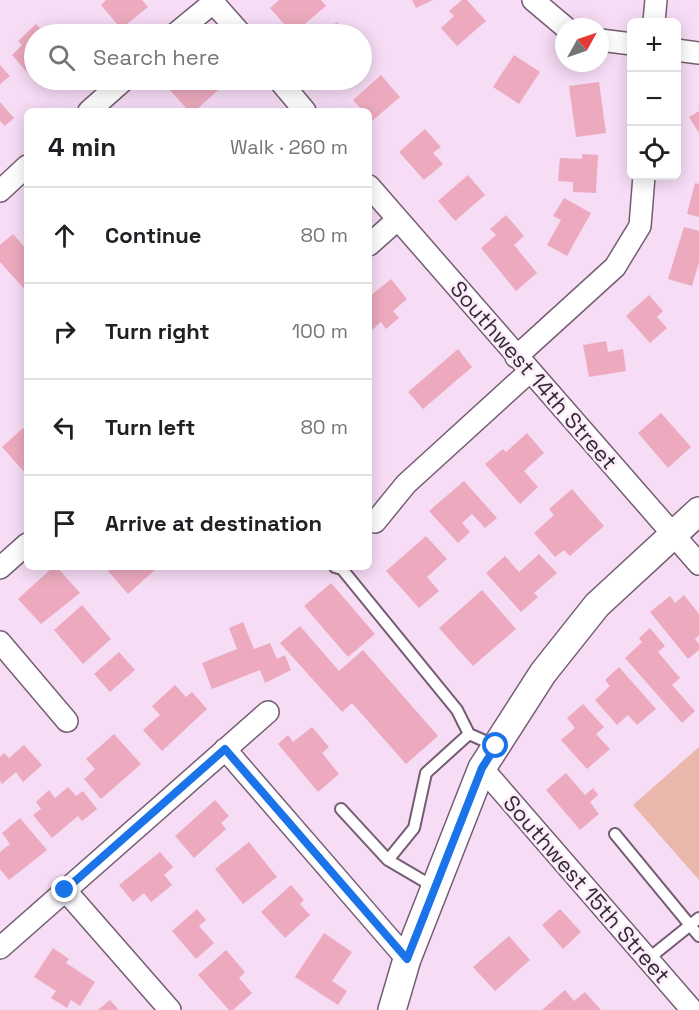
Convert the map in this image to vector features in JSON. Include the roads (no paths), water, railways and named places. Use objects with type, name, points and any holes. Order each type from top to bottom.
[{"type":"street","points":[[533,0],[555,19]]},
{"type":"street","points":[[654,18],[656,0]]},
{"type":"street","points":[[186,24],[212,1],[232,24]]},
{"type":"street","points":[[609,41],[627,43]]},
{"type":"street","points":[[681,51],[699,53]]},
{"type":"street","points":[[92,108],[113,90]]},
{"type":"street","points":[[287,90],[302,108]]},
{"type":"street","points":[[0,191],[24,169]]},
{"type":"street","points":[[375,522],[406,484],[615,267],[640,226],[644,180]]},
{"type":"street","name":"Southwest 14th Street","points":[[372,190],[699,564]]},
{"type":"street","points":[[372,242],[397,220]]},
{"type":"street","points":[[392,1010],[407,959],[489,757],[543,673],[597,605],[699,510]]},
{"type":"street","points":[[0,568],[24,547]]},
{"type":"street","points":[[0,642],[67,721]]},
{"type":"street","points":[[0,948],[268,712]]},
{"type":"street","points":[[225,749],[407,959]]},
{"type":"street","name":"Southwest 15th Street","points":[[489,757],[692,1010]]},
{"type":"street","points":[[65,890],[170,1010]]},
{"type":"lane","points":[[343,570],[457,710],[469,734],[489,757]]},
{"type":"lane","points":[[388,860],[414,828],[426,773],[469,734]]},
{"type":"lane","points":[[341,809],[388,860],[435,888]]},
{"type":"lane","points":[[615,834],[695,922],[699,936]]},
{"type":"lane","points":[[648,958],[695,922]]}]
